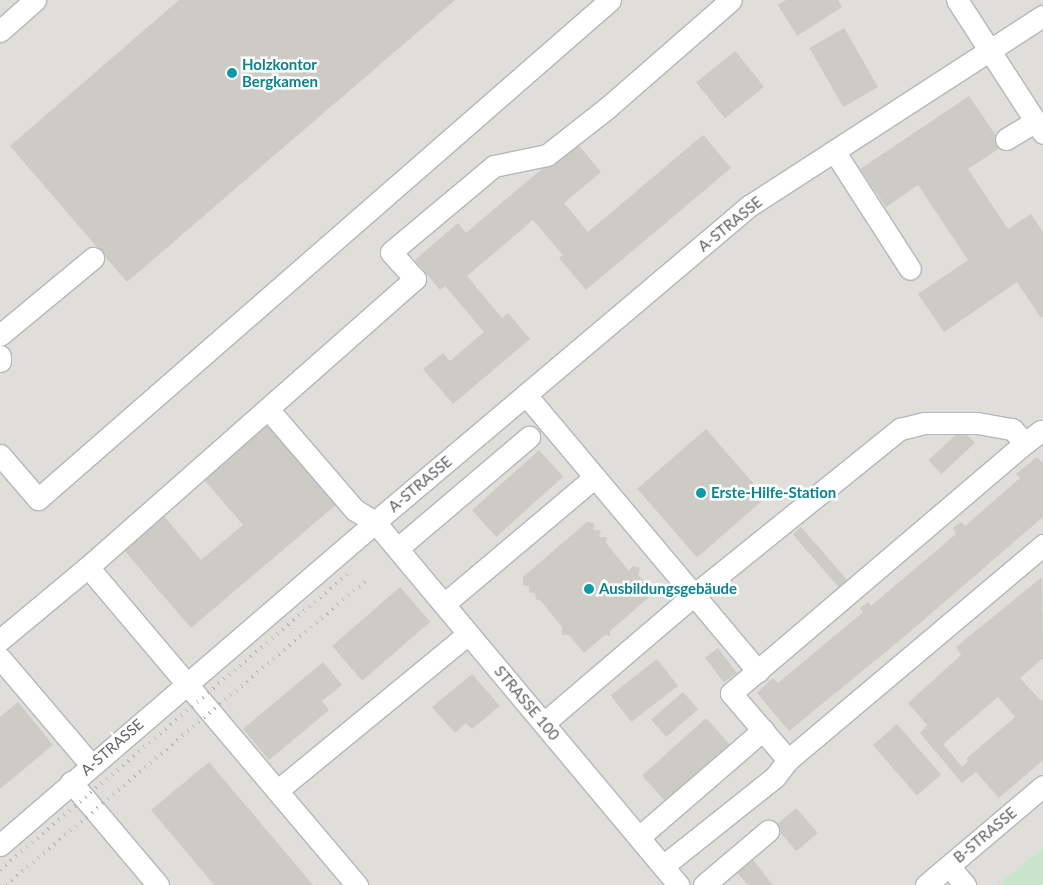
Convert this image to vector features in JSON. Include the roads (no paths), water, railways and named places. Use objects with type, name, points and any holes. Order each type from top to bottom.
[{"type":"street","points":[[0,31],[35,0]]},
{"type":"street","points":[[0,455],[38,499],[610,0]]},
{"type":"street","points":[[0,640],[88,567],[415,279],[391,252],[494,166],[546,155],[607,108],[731,0]]},
{"type":"street","points":[[957,0],[1039,127],[1006,139]]},
{"type":"street","name":"A-STRASSE","points":[[0,844],[749,206],[1043,16]]},
{"type":"street","points":[[834,150],[910,269]]},
{"type":"street","points":[[0,335],[93,258]]},
{"type":"street","points":[[0,356],[0,361]]},
{"type":"street","points":[[526,395],[758,672]]},
{"type":"street","name":"STRASSE 100","points":[[268,409],[355,510],[376,522],[678,885]]},
{"type":"street","points":[[544,723],[694,595],[900,429],[924,423],[977,422],[1012,429],[1034,438],[731,693],[788,760]]},
{"type":"street","points":[[398,548],[528,437]]},
{"type":"street","points":[[444,604],[595,477]]},
{"type":"street","points":[[663,866],[775,777],[788,760],[1043,545]]},
{"type":"street","points":[[88,567],[188,682],[357,885]]},
{"type":"street","points":[[278,790],[468,634]]},
{"type":"street","points":[[0,658],[91,765]]},
{"type":"street","points":[[638,837],[763,730]]},
{"type":"street","points":[[71,782],[158,885]]},
{"type":"street","name":"B-STRASSE","points":[[926,885],[1043,786]]},
{"type":"street","points":[[704,885],[768,831]]},
{"type":"street","points":[[949,866],[965,885]]},
{"type":"railway","points":[[0,870],[348,574]]},
{"type":"railway","points":[[6,885],[366,581]]},
{"type":"place","name":"Holzkontor Bergkamen","points":[[232,73]]},
{"type":"place","name":"Erste-Hilfe-Station","points":[[701,493]]},
{"type":"place","name":"Ausbildungsgebäude","points":[[589,589]]}]
